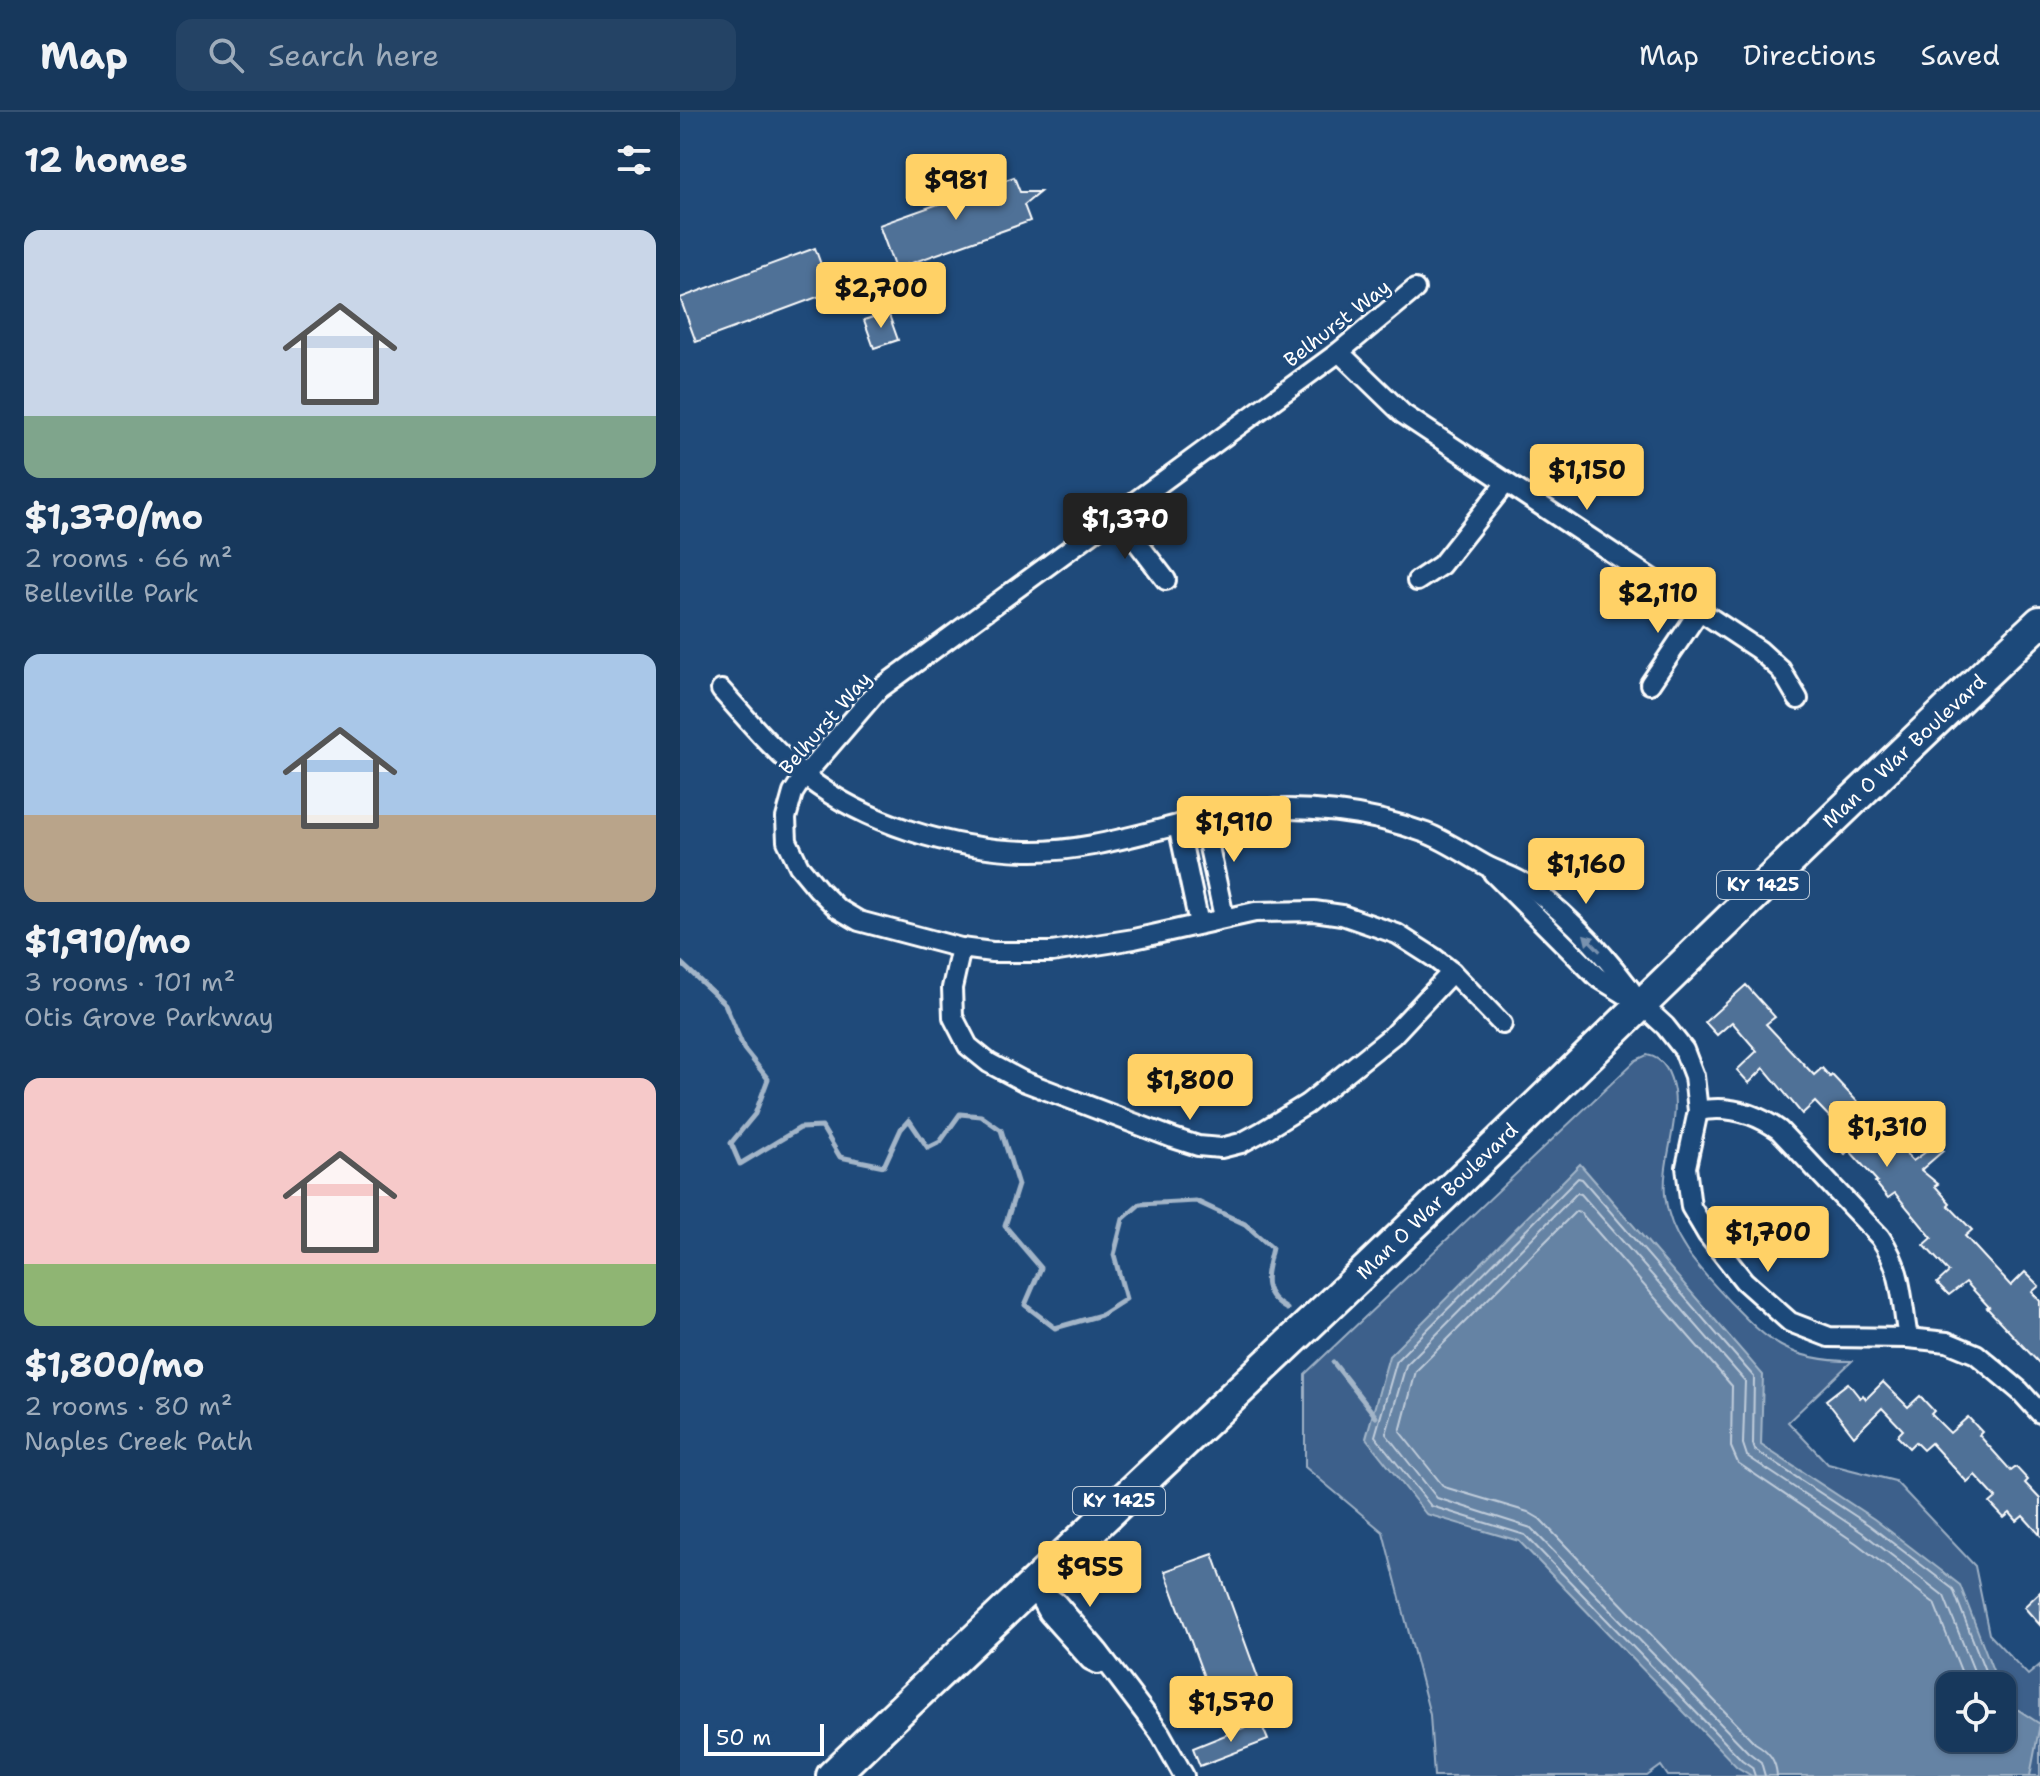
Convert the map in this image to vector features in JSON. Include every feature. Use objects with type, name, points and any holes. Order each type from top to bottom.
[{"type":"main road","name":"Man O War Boulevard","points":[[832,1776],[1031,1584],[1409,1229],[2040,622]]},
{"type":"street","name":"Belhurst Way","points":[[1415,289],[1339,352],[878,690],[793,793],[786,818],[787,841],[799,866],[837,908],[859,921],[961,948],[992,952],[1052,952],[1134,939],[1224,917],[1285,910],[1342,915],[1397,934],[1433,957],[1452,972],[1502,1024]]},
{"type":"street","points":[[1339,352],[1403,414],[1759,650],[1781,670],[1798,699]]},
{"type":"street","points":[[1417,581],[1441,565],[1505,484]]},
{"type":"street","points":[[1117,516],[1166,580]]},
{"type":"street","points":[[1650,684],[1700,610]]},
{"type":"street","points":[[721,690],[776,750],[804,776],[830,794],[919,833],[987,848],[1029,851],[1078,847],[1203,819],[1243,812],[1291,809],[1359,815],[1425,833],[1457,847],[1485,865],[1597,977],[1641,1004],[1665,1026],[1684,1050],[1694,1076],[1698,1111],[1686,1167],[1691,1207],[1707,1234],[1744,1281],[1790,1322],[1829,1337],[1947,1342],[1976,1354],[2020,1391],[2040,1413]]},
{"type":"street","points":[[1203,819],[1224,917]]},
{"type":"street","points":[[1178,825],[1199,924]]},
{"type":"street","points":[[961,948],[952,988],[953,1017],[968,1046],[989,1063],[1023,1081],[1173,1138],[1198,1146],[1221,1148],[1241,1143],[1307,1104],[1392,1036],[1452,972]]},
{"type":"street","points":[[1698,1111],[1742,1111],[1760,1116],[1779,1130],[1880,1237],[1893,1256],[1900,1278],[1900,1297],[1908,1338]]},
{"type":"street","points":[[1031,1584],[1057,1603],[1112,1671],[1160,1733],[1184,1776]]},
{"type":"shaded area","points":[[1647,1055],[1653,1057],[1666,1068],[1673,1085],[1675,1104],[1665,1195],[1680,1240],[1730,1302],[1774,1342],[1807,1356],[1852,1361],[1788,1422],[1828,1464],[1895,1481],[1975,1566],[1989,1634],[2028,1675],[2040,1665],[2040,1776],[1668,1776],[1661,1766],[1647,1776],[1434,1776],[1430,1715],[1383,1532],[1305,1467],[1305,1374],[1636,1060]]},
{"type":"water","points":[[1580,1164],[1763,1375],[1761,1445],[1874,1519],[1960,1585],[1994,1672],[1936,1672],[1936,1752],[2016,1752],[2016,1708],[2040,1724],[2030,1776],[1752,1776],[1737,1767],[1519,1541],[1426,1514],[1366,1438],[1389,1356]]},
{"type":"building","points":[[1014,177],[1020,192],[1040,192],[1024,205],[1030,221],[895,269],[879,225]]},
{"type":"building","points":[[815,248],[831,292],[696,342],[680,298]]},
{"type":"building","points":[[888,312],[898,340],[874,348],[864,320]]},
{"type":"building","points":[[1746,985],[1775,1017],[1766,1024],[1814,1075],[1822,1068],[1830,1077],[1832,1075],[1913,1161],[1937,1144],[1943,1151],[1921,1170],[1938,1184],[1935,1186],[1950,1203],[1948,1205],[1972,1230],[1965,1236],[2011,1286],[2025,1272],[2039,1286],[2032,1292],[2040,1301],[2040,1364],[1966,1282],[1949,1295],[1937,1283],[1949,1272],[1924,1245],[1932,1238],[1895,1193],[1888,1198],[1849,1150],[1845,1154],[1833,1141],[1843,1131],[1815,1102],[1802,1114],[1764,1068],[1749,1083],[1737,1070],[1757,1051],[1732,1022],[1717,1035],[1705,1022]]},
{"type":"building","points":[[1883,1382],[1908,1407],[1920,1396],[1934,1411],[1931,1414],[1950,1433],[1968,1417],[1982,1432],[1979,1435],[2011,1471],[2016,1467],[2040,1499],[2040,1535],[2023,1516],[2017,1521],[2010,1513],[2004,1518],[1990,1503],[1996,1498],[1975,1475],[1967,1482],[1931,1443],[1923,1450],[1915,1442],[1909,1448],[1897,1436],[1903,1430],[1882,1408],[1854,1436],[1826,1400],[1848,1383],[1860,1398],[1863,1395],[1866,1399]]},
{"type":"building","points":[[1213,1554],[1258,1678],[1211,1696],[1165,1571]]},
{"type":"building","points":[[2040,1592],[2040,1625],[2024,1607]]},
{"type":"building","points":[[1260,1721],[1268,1740],[1200,1766],[1193,1748]]},
{"type":"waterway","points":[[680,962],[725,1004],[744,1049],[768,1079],[755,1114],[731,1143],[740,1164],[800,1128],[822,1127],[840,1157],[884,1166],[901,1129],[909,1120],[928,1148],[940,1142],[960,1114],[981,1116],[1001,1130],[1018,1185],[1005,1226],[1041,1268],[1025,1305],[1055,1328],[1101,1315],[1126,1299],[1114,1255],[1123,1219],[1140,1204],[1196,1201],[1245,1224],[1272,1248],[1266,1283],[1272,1296],[1287,1309]]},
{"type":"waterway","points":[[1333,1362],[1376,1417]]}]
